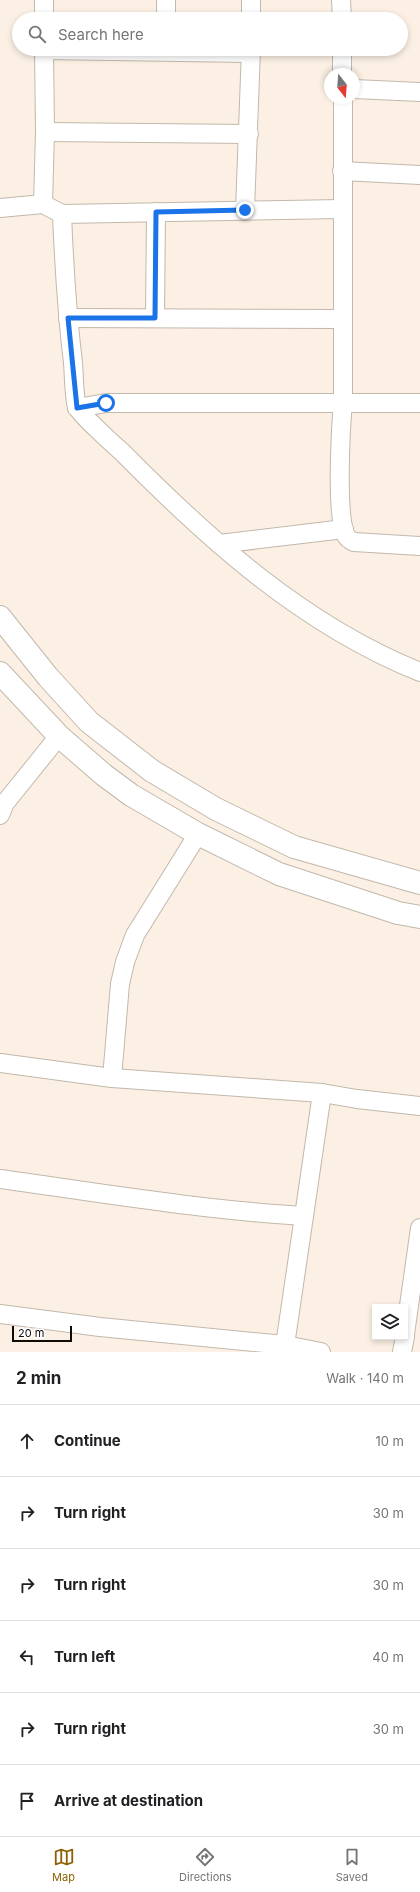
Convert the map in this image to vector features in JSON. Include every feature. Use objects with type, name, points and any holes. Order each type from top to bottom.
[{"type":"main road","points":[[0,617],[11,633],[89,722],[152,771],[216,809],[294,847],[420,883]]},
{"type":"main road","points":[[0,673],[58,736],[104,775],[131,795],[198,834],[279,874],[398,913],[420,917]]},
{"type":"main road","points":[[319,886],[330,858]]},
{"type":"street","points":[[44,0],[44,12]]},
{"type":"street","points":[[166,0],[166,12]]},
{"type":"street","points":[[251,0],[251,12]]},
{"type":"street","points":[[342,0],[342,12]]},
{"type":"street","points":[[43,204],[46,132],[44,56]]},
{"type":"street","points":[[245,210],[251,56]]},
{"type":"street","points":[[342,56],[342,68]]},
{"type":"street","points":[[360,90],[420,92]]},
{"type":"street","points":[[342,104],[343,403],[340,478],[344,529],[347,537],[354,542],[420,546]]},
{"type":"street","points":[[46,132],[249,134]]},
{"type":"street","points":[[342,171],[420,175]]},
{"type":"street","points":[[0,208],[43,204],[62,214],[342,209]]},
{"type":"street","points":[[155,318],[156,212]]},
{"type":"street","points":[[62,214],[68,318],[77,408],[158,488],[219,544],[256,575],[337,632],[387,659],[420,672]]},
{"type":"street","points":[[68,318],[343,319]]},
{"type":"street","points":[[77,408],[106,403],[420,403]]},
{"type":"street","points":[[219,544],[344,529]]},
{"type":"street","points":[[0,815],[4,803],[58,736]]},
{"type":"street","points":[[112,1078],[120,984],[125,962],[135,935],[198,834]]},
{"type":"street","points":[[0,1063],[112,1078],[322,1093],[358,1099],[420,1106]]},
{"type":"street","points":[[285,1349],[322,1093]]},
{"type":"street","points":[[0,1179],[268,1214],[304,1216]]},
{"type":"street","points":[[408,1315],[420,1232]]},
{"type":"street","points":[[0,1314],[285,1349],[321,1352]]},
{"type":"street","points":[[402,1352],[404,1340]]},
{"type":"route","points":[[106,403],[77,408],[68,318],[155,318],[156,212],[245,210]]}]
